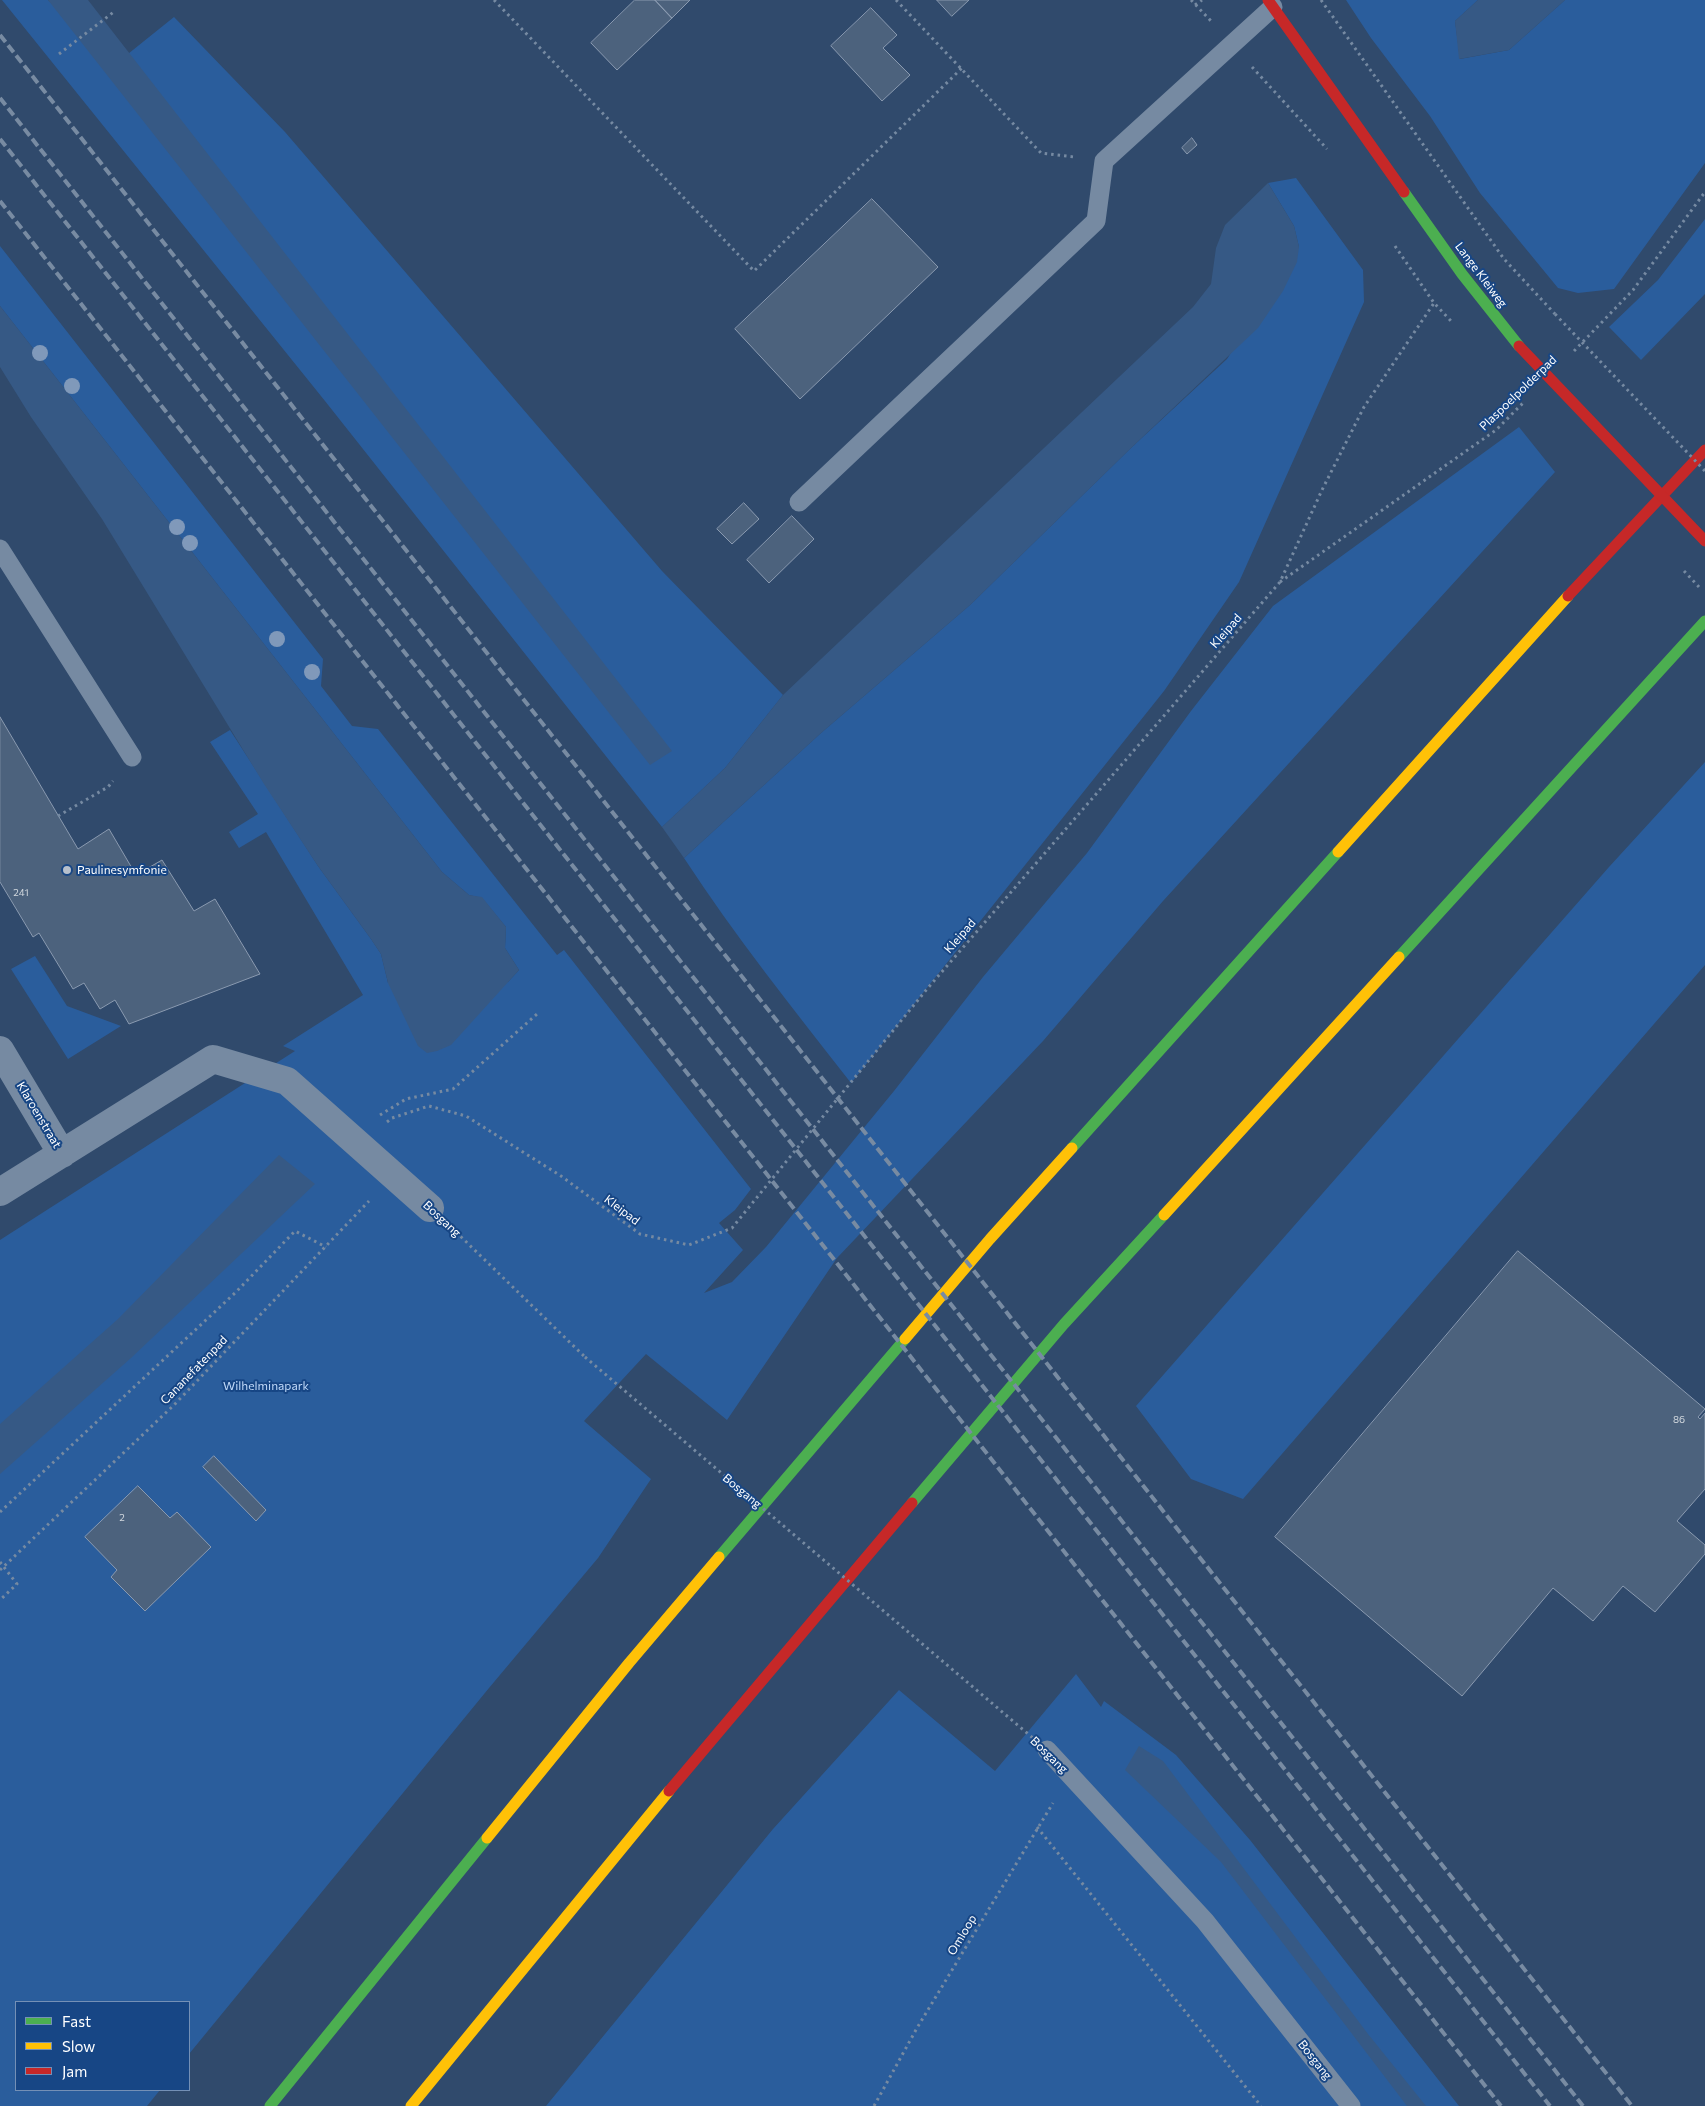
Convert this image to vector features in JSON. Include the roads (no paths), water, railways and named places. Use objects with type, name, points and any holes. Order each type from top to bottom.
[{"type":"main road","name":"Lange Kleiweg","points":[[1270,3],[1462,274],[1519,346],[1705,541]]},
{"type":"main road","points":[[270,2106],[629,1663],[990,1239],[1564,600],[1705,450]]},
{"type":"main road","points":[[411,2106],[707,1745],[1064,1324],[1705,621]]},
{"type":"street","name":"Klaroenstraat","points":[[0,1050],[62,1154]]},
{"type":"street","name":"Bosgang","points":[[0,1192],[213,1059],[288,1081],[430,1208]]},
{"type":"lane","points":[[799,502],[1096,222],[1104,161],[1233,45],[1270,3]]},
{"type":"lane","points":[[0,549],[132,757]]},
{"type":"lane","name":"Bosgang","points":[[1047,1750],[1205,1921],[1351,2106]]},
{"type":"railway","points":[[0,35],[1632,2106]]},
{"type":"railway","points":[[0,98],[1583,2106]]},
{"type":"railway","points":[[0,139],[1550,2106]]},
{"type":"railway","points":[[0,201],[1501,2106]]},
{"type":"place","name":"Paulinesymfonie","points":[[67,870]]},
{"type":"park label","name":"Wilhelminapark","points":[[266,1386]]}]
